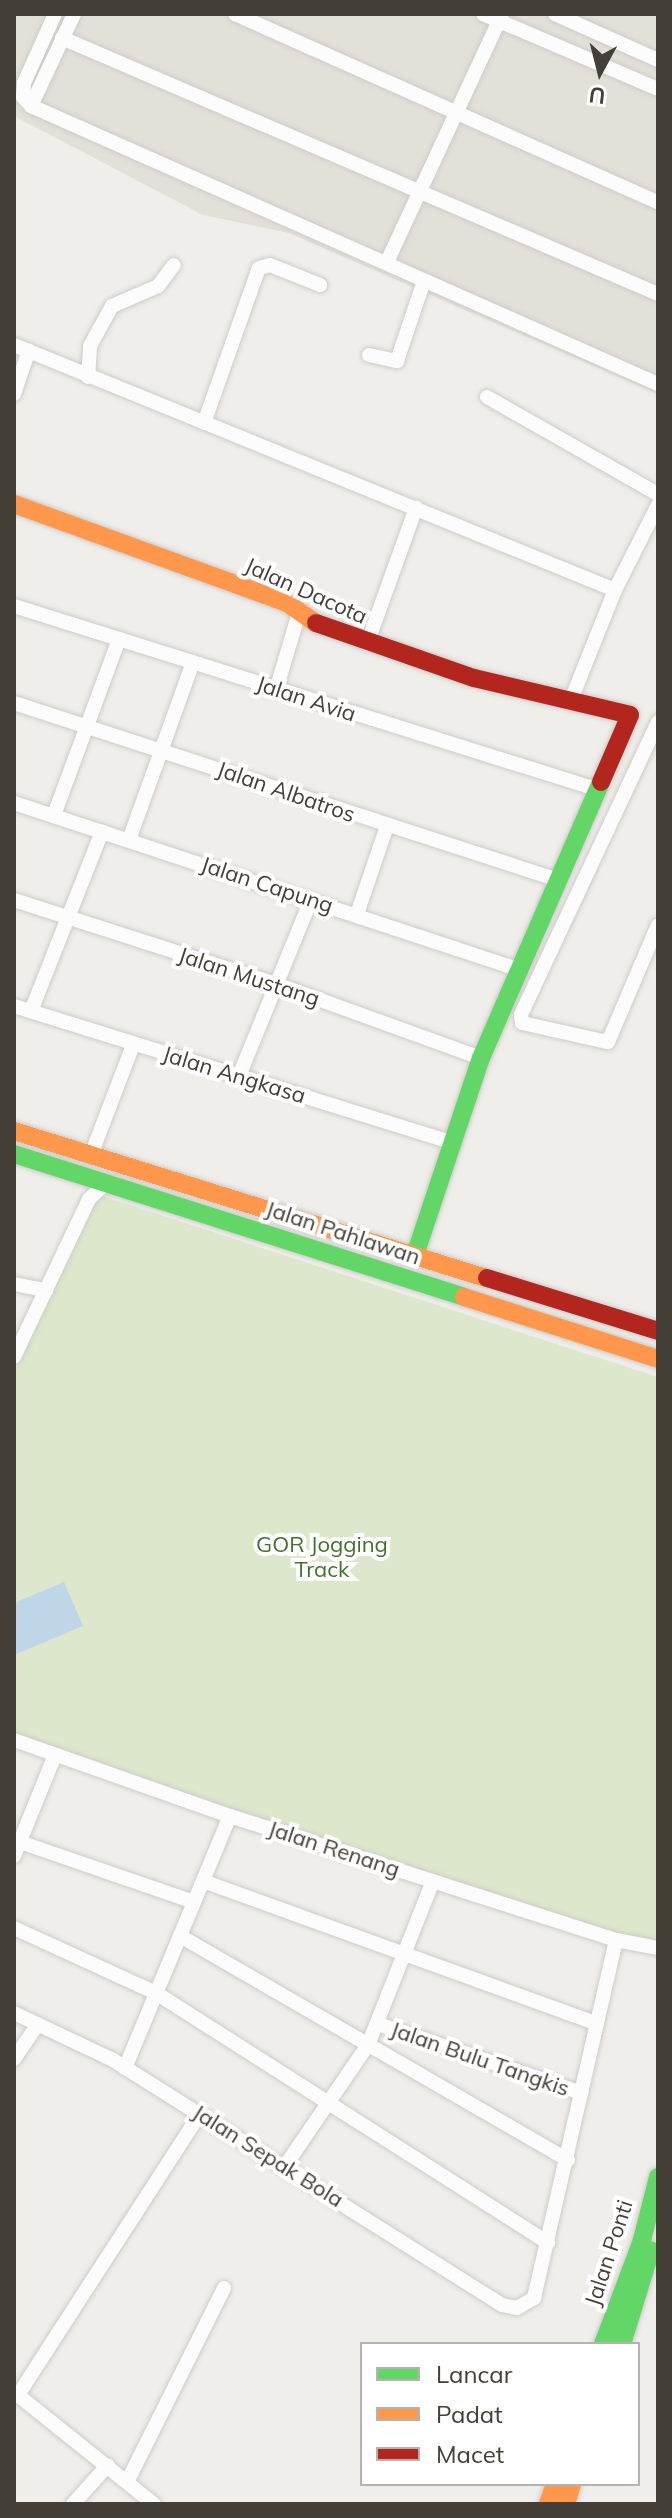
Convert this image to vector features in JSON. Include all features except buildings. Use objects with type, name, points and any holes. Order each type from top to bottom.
[{"type":"main road","name":"Jalan Dacota","points":[[14,504],[287,603],[299,613],[367,644],[474,678],[630,715],[599,790]]},
{"type":"main road","points":[[415,1255],[481,1058],[599,790]]},
{"type":"main road","name":"Jalan Pahlawan","points":[[14,1131],[94,1147],[415,1255],[658,1331]]},
{"type":"main road","name":"Jalan Pahlawan","points":[[14,1154],[658,1359]]},
{"type":"main road","name":"Jalan Ponti","points":[[604,2342],[642,2240],[658,2177]]},
{"type":"main road","name":"Jalan Ponti","points":[[623,2342],[658,2223]]},
{"type":"street","points":[[55,14],[19,81],[23,97],[31,106],[658,384]]},
{"type":"street","points":[[31,106],[74,14]]},
{"type":"street","points":[[235,14],[460,111],[658,202]]},
{"type":"street","points":[[483,14],[500,18],[658,89]]},
{"type":"street","points":[[555,14],[658,60]]},
{"type":"street","points":[[387,262],[460,111],[500,18]]},
{"type":"street","points":[[62,38],[658,294]]},
{"type":"street","points":[[88,377],[90,346],[112,306],[158,286],[174,265]]},
{"type":"street","points":[[204,423],[259,268],[270,265],[320,285]]},
{"type":"street","points":[[369,355],[397,361],[424,281]]},
{"type":"street","points":[[14,345],[615,590]]},
{"type":"street","points":[[14,394],[29,350]]},
{"type":"street","points":[[487,397],[658,494]]},
{"type":"street","points":[[571,700],[615,590],[658,505]]},
{"type":"street","points":[[367,644],[416,508]]},
{"type":"street","name":"Jalan Avia","points":[[14,606],[599,790]]},
{"type":"street","points":[[276,690],[299,613]]},
{"type":"street","points":[[54,815],[119,639]]},
{"type":"street","points":[[129,840],[193,662]]},
{"type":"street","name":"Jalan Albatros","points":[[14,703],[558,880]]},
{"type":"street","points":[[658,722],[521,1015],[522,1023],[608,1042],[658,925]]},
{"type":"street","name":"Jalan Capung","points":[[14,803],[520,970]]},
{"type":"street","points":[[357,914],[387,826]]},
{"type":"street","points":[[31,1011],[102,832]]},
{"type":"street","name":"Jalan Mustang","points":[[14,900],[279,985],[481,1058]]},
{"type":"street","points":[[239,1076],[279,985],[311,900]]},
{"type":"street","name":"Jalan Angkasa","points":[[14,1006],[454,1143]]},
{"type":"street","points":[[94,1147],[133,1045]]},
{"type":"street","points":[[82,1175],[89,1199]]},
{"type":"street","points":[[14,1357],[89,1199],[106,1183]]},
{"type":"street","points":[[14,1284],[46,1290]]},
{"type":"street","name":"Jalan Renang","points":[[14,1740],[230,1816],[616,1940],[658,1948]]},
{"type":"street","points":[[55,1755],[16,1846],[194,1902]]},
{"type":"street","points":[[125,2068],[230,1816]]},
{"type":"street","points":[[203,1881],[597,2024]]},
{"type":"street","points":[[285,2166],[326,2101],[368,2045],[408,1955],[433,1881]]},
{"type":"street","points":[[14,1928],[156,1993],[548,2243],[616,1940]]},
{"type":"street","points":[[180,1936],[568,2160]]},
{"type":"street","name":"Jalan Sepak Bola","points":[[14,2013],[125,2068],[502,2305],[517,2308],[534,2298],[548,2243]]},
{"type":"street","points":[[14,2059],[38,2024]]},
{"type":"street","name":"Jalan Bulu Tangkis","points":[[378,2024],[582,2093]]},
{"type":"street","points":[[154,2504],[16,2393],[200,2114]]},
{"type":"street","points":[[127,2482],[224,2288]]},
{"type":"street","points":[[73,2504],[108,2465]]},
{"type":"shaded area","points":[[14,14],[658,14],[658,394],[289,233],[203,215],[14,116]]},
{"type":"green space","name":"GOR Jogging Track","points":[[96,1194],[658,1377],[658,1947],[616,1940],[14,1739],[14,1372]]},
{"type":"water","points":[[64,1582],[83,1626],[14,1655],[14,1603]]},
{"type":"traffic: fast","points":[[415,1255],[481,1058],[601,782]]},
{"type":"traffic: fast","points":[[14,1154],[464,1297]]},
{"type":"traffic: fast","points":[[604,2342],[642,2240],[658,2177]]},
{"type":"traffic: fast","points":[[623,2342],[651,2250]]},
{"type":"traffic: slow","points":[[14,504],[287,603],[316,623]]},
{"type":"traffic: slow","points":[[14,1131],[487,1278]]},
{"type":"traffic: slow","points":[[464,1297],[658,1359]]},
{"type":"traffic: slow","points":[[548,2504],[554,2486]]},
{"type":"traffic: slow","points":[[566,2504],[571,2486]]},
{"type":"traffic: jam","points":[[316,623],[474,678],[630,715],[601,782]]},
{"type":"traffic: jam","points":[[487,1278],[658,1331]]}]
